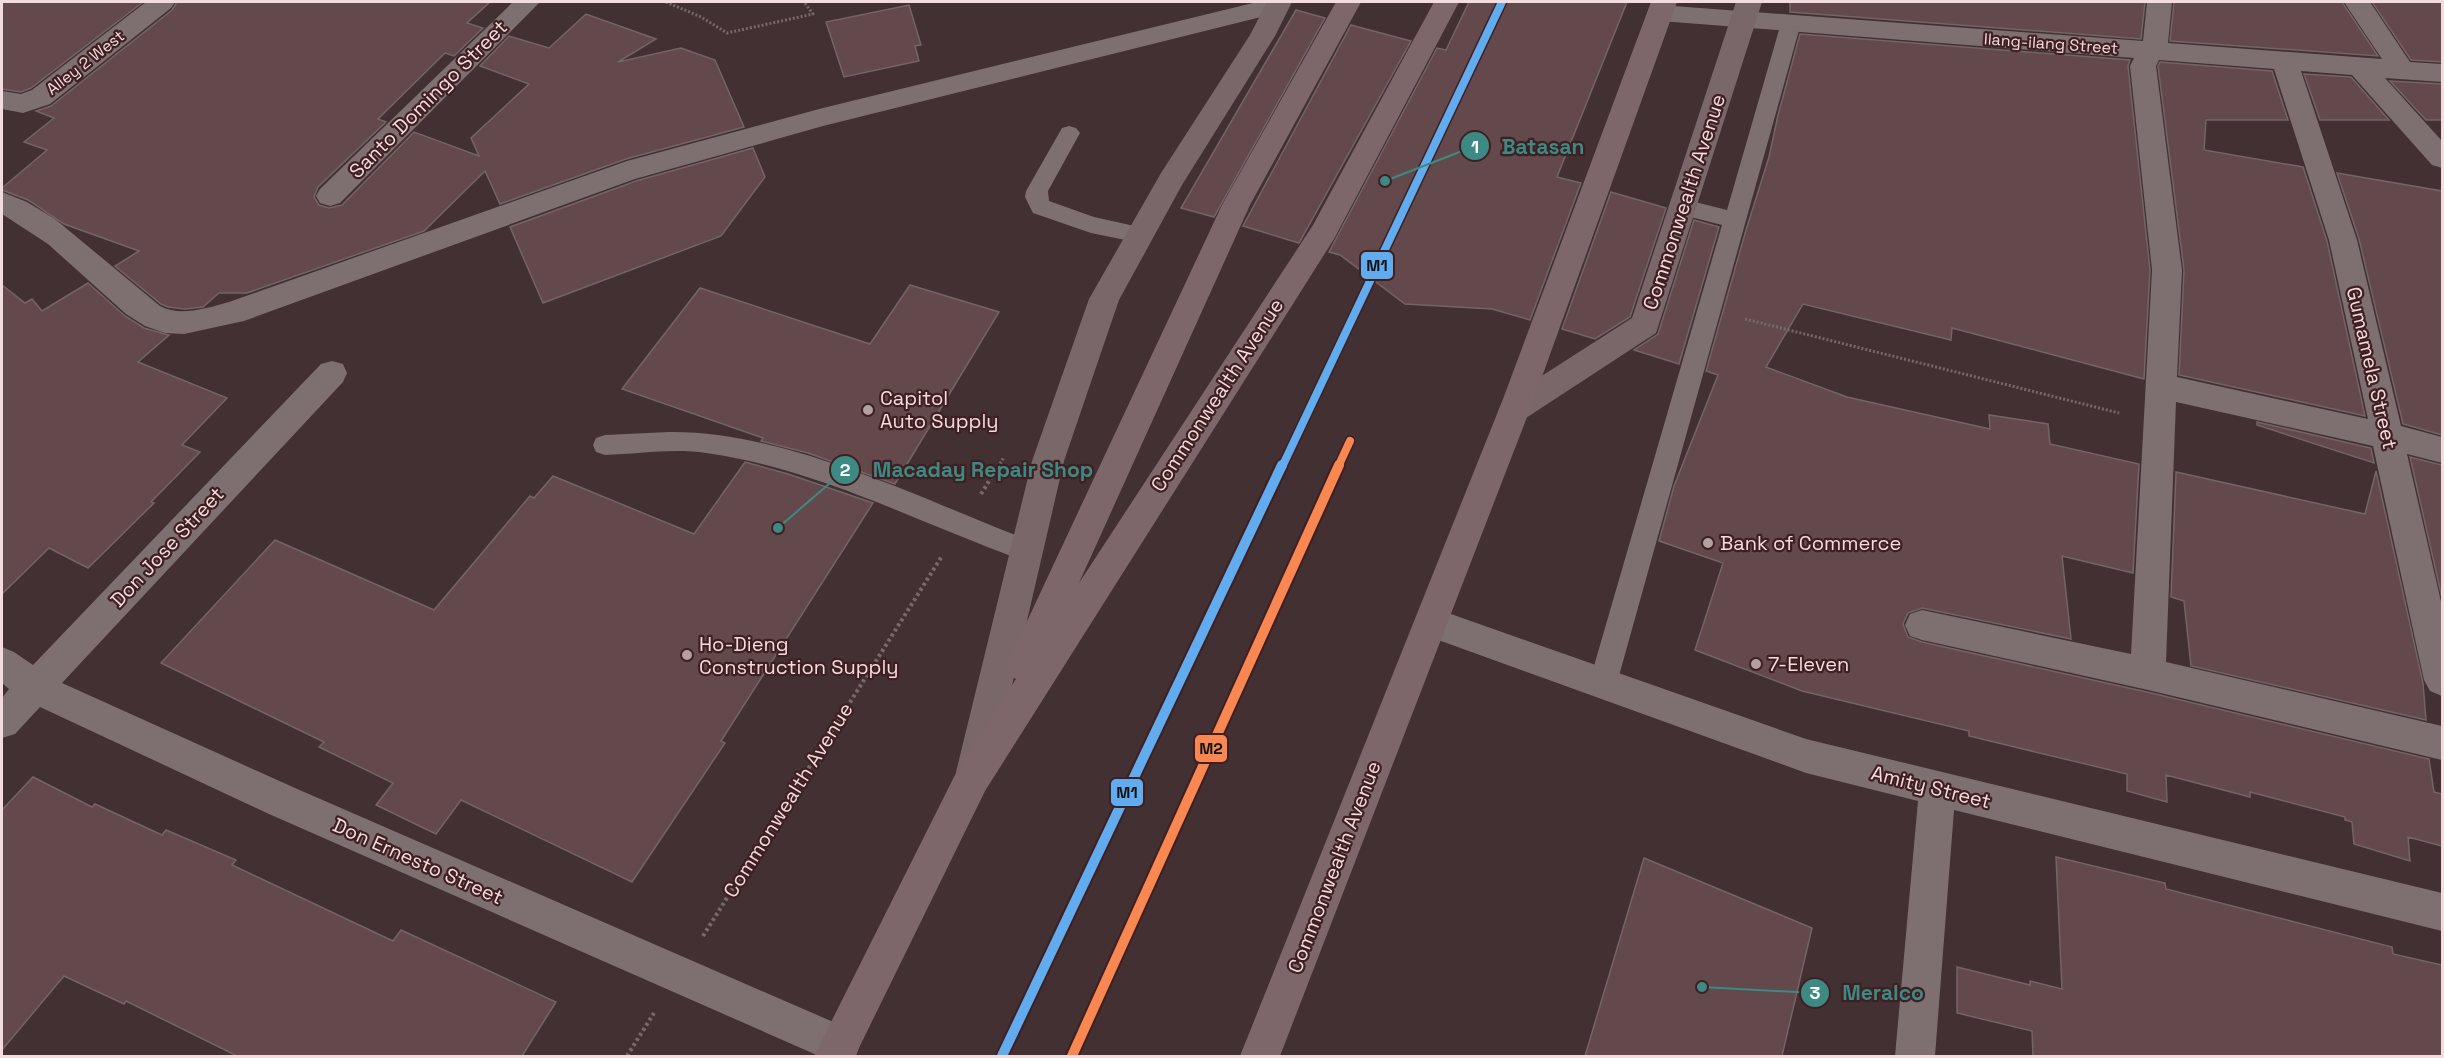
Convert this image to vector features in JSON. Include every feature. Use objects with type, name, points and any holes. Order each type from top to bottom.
[{"type":"main road","points":[[972,779],[1236,205],[1348,2]]},
{"type":"main road","name":"Commonwealth Avenue","points":[[837,1051],[972,779],[1324,231],[1446,2]]},
{"type":"main road","name":"Commonwealth Avenue","points":[[1260,1056],[1515,409],[1662,7]]},
{"type":"street","name":"Alley 2 West","points":[[2,100],[23,104],[41,97],[162,2]]},
{"type":"street","name":"Santo Domingo Street","points":[[330,196],[527,2]]},
{"type":"street","points":[[2148,674],[2167,270],[2143,66],[2157,39],[2158,2]]},
{"type":"street","points":[[2357,2],[2402,70]]},
{"type":"street","name":"Commonwealth Avenue","points":[[972,779],[1048,461],[1104,299],[1171,180],[1262,36],[1278,3]]},
{"type":"street","points":[[2,202],[19,210],[62,239],[136,305],[156,318],[180,322],[208,319],[233,313],[627,171],[823,117],[1278,3]]},
{"type":"street","name":"Ilang-ilang Street","points":[[1662,7],[1747,10],[1791,23],[2442,73]]},
{"type":"street","name":"Commonwealth Avenue","points":[[1515,409],[1645,325],[1747,10]]},
{"type":"street","name":"Gumamela Street","points":[[2284,60],[2343,240],[2387,436],[2435,617],[2442,680]]},
{"type":"street","points":[[2360,67],[2441,160]]},
{"type":"street","name":"Don Jose Street","points":[[2,722],[332,373]]},
{"type":"street","points":[[2162,387],[2442,450]]},
{"type":"street","name":"Amity Street","points":[[1431,622],[1806,756],[2442,912]]},
{"type":"street","points":[[1922,625],[2148,674],[2442,743]]},
{"type":"street","name":"Don Ernesto Street","points":[[2,663],[34,687],[282,801],[678,975],[837,1051]]},
{"type":"street","points":[[1915,1056],[1936,789]]},
{"type":"lane","points":[[1603,683],[1791,23]]},
{"type":"lane","points":[[1069,132],[1037,191],[1036,197],[1041,207],[1091,225],[1140,235]]},
{"type":"lane","points":[[1683,207],[1735,220]]},
{"type":"lane","points":[[605,445],[704,443],[776,459],[870,489],[960,527],[1027,550]]},
{"type":"path","points":[[666,2],[700,17],[727,33],[813,14],[804,2]]},
{"type":"path","points":[[1709,310],[2160,423]]},
{"type":"path","name":"Commonwealth Avenue","points":[[627,1056],[1010,448]]},
{"type":"building","points":[[2,2],[143,2],[31,88],[21,92],[2,89]]},
{"type":"building","points":[[177,2],[490,2],[467,23],[483,28],[454,56],[445,53],[378,119],[386,122],[318,187],[314,197],[319,205],[329,208],[342,205],[414,132],[479,156],[471,138],[529,84],[480,66],[509,36],[549,48],[586,14],[656,39],[618,62],[681,48],[715,60],[744,127],[626,159],[500,204],[485,171],[424,231],[247,293],[219,293],[203,307],[185,309],[168,307],[161,304],[115,266],[139,251],[64,224],[28,200],[2,190],[2,188],[47,150],[24,142],[54,118],[36,111],[51,106],[172,10]]},
{"type":"building","points":[[1469,2],[1627,2],[1557,177],[1581,183],[1530,320],[1492,309],[1405,304],[1340,255],[1329,252],[1437,48],[1446,50]]},
{"type":"building","points":[[1790,2],[2145,2],[2141,39],[1790,12]]},
{"type":"building","points":[[2174,2],[2342,2],[2378,56],[2170,41]]},
{"type":"building","points":[[2372,2],[2442,2],[2442,62],[2411,60]]},
{"type":"building","points":[[909,5],[921,45],[915,46],[919,61],[844,77],[826,22]]},
{"type":"building","points":[[1296,10],[1325,18],[1214,217],[1181,208]]},
{"type":"building","points":[[1351,25],[1411,41],[1299,243],[1243,226]]},
{"type":"building","points":[[1800,34],[2130,60],[2128,66],[2150,270],[2144,379],[1952,328],[1951,340],[1803,304],[1766,367],[1847,397],[1990,429],[1989,415],[2048,424],[2050,444],[2139,464],[2133,573],[2062,556],[2071,639],[1922,608],[1908,613],[1903,624],[1908,637],[2429,759],[2434,792],[2442,794],[2442,846],[2408,837],[2410,861],[2354,844],[2352,822],[2345,820],[2345,817],[2250,792],[2250,797],[2166,775],[2167,802],[2127,791],[2127,774],[1969,736],[1969,731],[1802,691],[1695,650],[1723,563],[1659,541],[1674,486],[1718,375],[1706,371],[1769,157]]},
{"type":"building","points":[[2160,62],[2272,71],[2288,120],[2206,120],[2204,150],[2303,167],[2327,241],[2365,416],[2179,375],[2184,270],[2158,66]]},
{"type":"building","points":[[2304,74],[2351,77],[2389,120],[2320,120]]},
{"type":"building","points":[[2390,81],[2442,84],[2442,120],[2426,120]]},
{"type":"building","points":[[753,148],[765,177],[721,236],[543,303],[510,227],[636,181]]},
{"type":"building","points":[[2337,173],[2442,191],[2442,435],[2403,424],[2359,239]]},
{"type":"building","points":[[1611,192],[1666,208],[1630,317],[1595,339],[1562,329]]},
{"type":"building","points":[[1694,220],[1719,227],[1679,364],[1634,350],[1658,334]]},
{"type":"building","points":[[88,283],[125,316],[144,328],[169,335],[138,362],[227,398],[182,445],[200,452],[151,502],[154,503],[88,568],[49,548],[2,594],[2,285],[25,303],[32,299],[42,311]]},
{"type":"building","points":[[910,285],[999,312],[895,484],[808,453],[761,441],[763,438],[622,389],[700,288],[870,344]]},
{"type":"building","points":[[2257,422],[2371,448],[2374,463],[2257,425]]},
{"type":"building","points":[[2410,457],[2442,465],[2442,598]]},
{"type":"building","points":[[745,462],[873,503],[721,741],[725,743],[632,882],[461,800],[436,834],[376,805],[393,783],[319,747],[324,742],[161,663],[275,540],[434,610],[530,496],[534,498],[553,476],[694,534]]},
{"type":"building","points":[[2376,471],[2423,683],[2426,720],[2191,666],[2184,601],[2171,597],[2176,472],[2365,514]]},
{"type":"building","points":[[33,777],[92,807],[95,804],[162,835],[166,830],[236,860],[232,865],[393,941],[401,930],[556,1002],[522,1056],[237,1056],[126,1001],[124,1004],[64,976],[2,1050],[2,810]]},
{"type":"building","points":[[2056,857],[2165,883],[2166,889],[2392,947],[2393,954],[2442,965],[2442,1056],[2033,1056],[2032,1031],[1957,1013],[1957,967],[2030,985],[2030,981],[2062,989]]},
{"type":"building","points":[[1644,858],[1812,928],[1782,1056],[1585,1056]]},
{"type":"transit line","name":"M1","points":[[1002,1056],[1502,2]]},
{"type":"transit line","name":"M2","points":[[1072,1056],[1350,441]]},
{"type":"place","name":"Batasan","points":[[1385,181]]},
{"type":"place","name":"Capitol Auto Supply","points":[[868,410]]},
{"type":"place","name":"Macaday Repair Shop","points":[[778,528]]},
{"type":"place","name":"Bank of Commerce","points":[[1708,543]]},
{"type":"place","name":"Ho-Dieng Construction Supply","points":[[687,655]]},
{"type":"place","name":"7-Eleven","points":[[1756,664]]},
{"type":"place","name":"Meralco","points":[[1702,987]]}]
